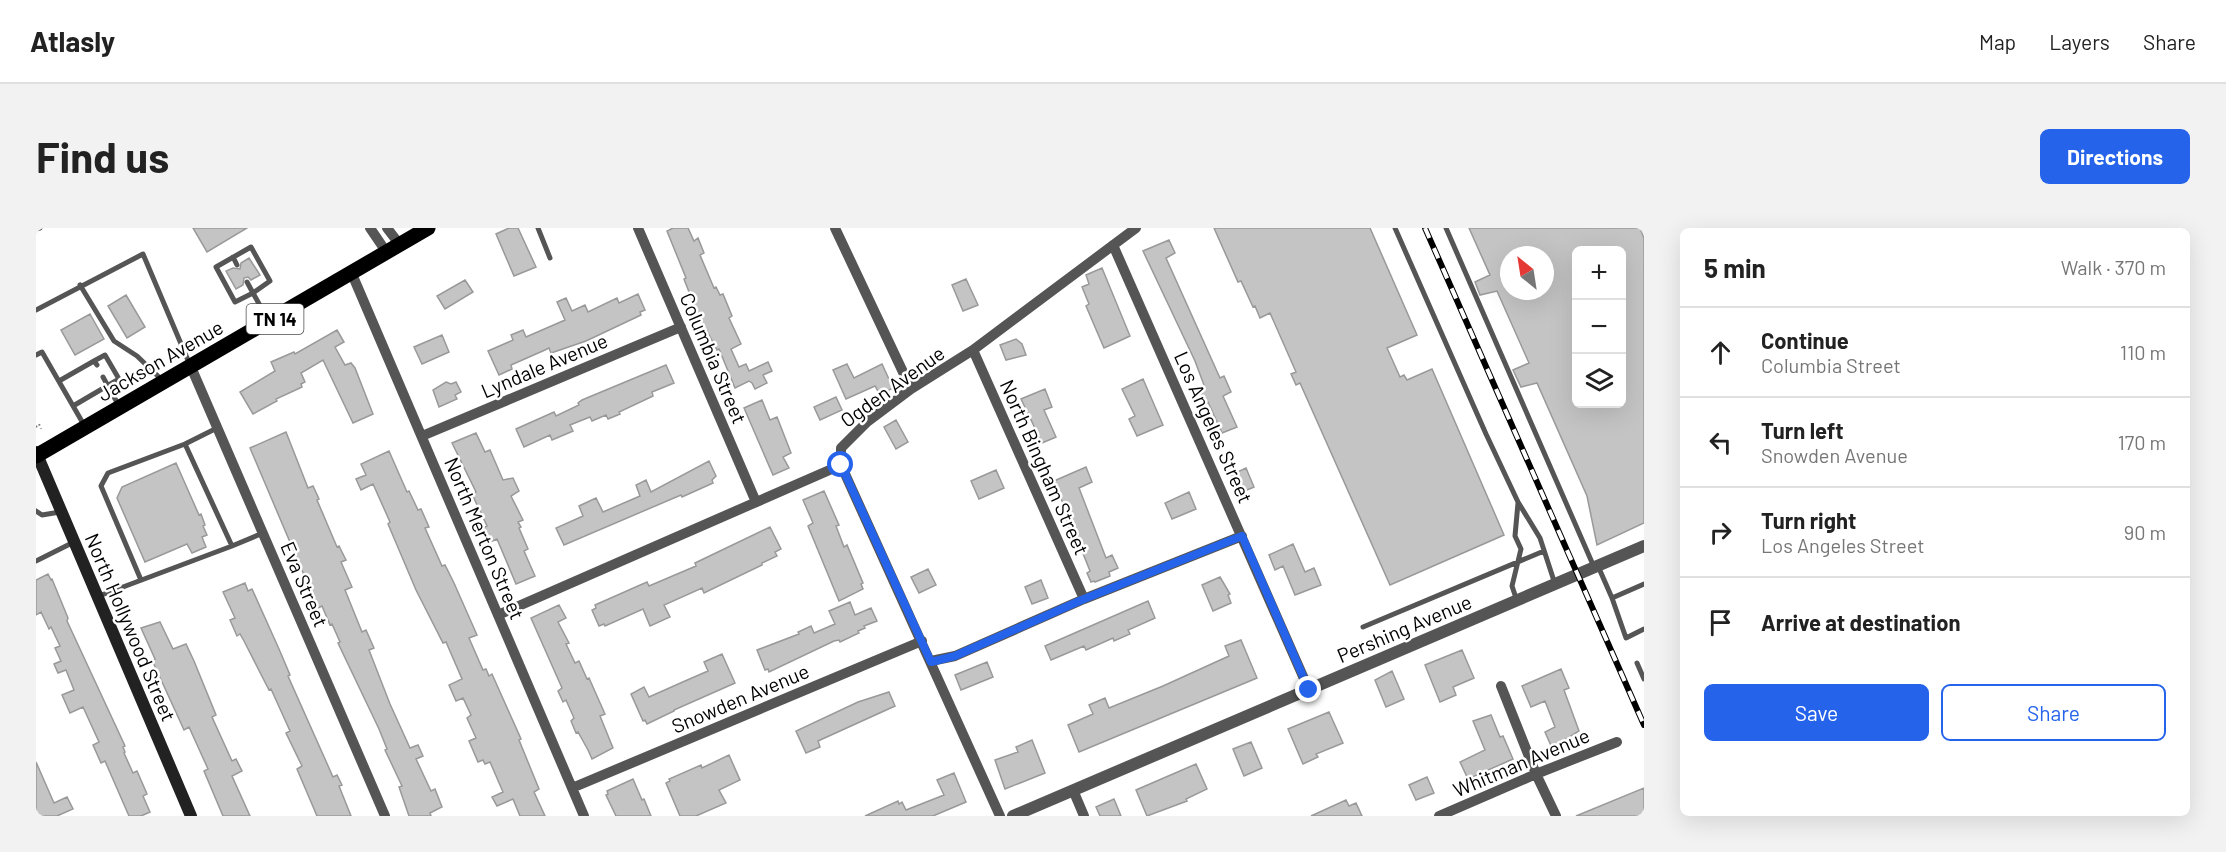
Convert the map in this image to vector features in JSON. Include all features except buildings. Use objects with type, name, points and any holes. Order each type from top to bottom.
[{"type":"main road","name":"Jackson Avenue","points":[[36,455],[164,383],[428,228]]},
{"type":"main road","name":"North Hollywood Street","points":[[36,455],[191,816]]},
{"type":"street","points":[[370,228],[394,249]]},
{"type":"street","points":[[387,228],[394,249]]},
{"type":"street","name":"Columbia Street","points":[[638,228],[756,502]]},
{"type":"street","points":[[835,228],[911,389]]},
{"type":"street","name":"Ogden Avenue","points":[[841,465],[841,448],[867,422],[911,389],[973,350],[1136,228]]},
{"type":"street","name":"Los Angeles Street","points":[[1113,244],[1309,690]]},
{"type":"street","name":"North Merton Street","points":[[352,274],[584,816]]},
{"type":"street","name":"Lyndale Avenue","points":[[422,436],[681,327]]},
{"type":"street","name":"North Bingham Street","points":[[973,350],[1084,599]]},
{"type":"street","name":"Eva Street","points":[[191,367],[385,816]]},
{"type":"street","points":[[498,615],[841,465],[1000,816]]},
{"type":"street","points":[[931,662],[955,656],[1084,599],[1242,536]]},
{"type":"street","name":"Pershing Avenue","points":[[1013,816],[1644,546]]},
{"type":"street","name":"Snowden Avenue","points":[[572,788],[922,640]]},
{"type":"street","points":[[1501,686],[1536,774],[1556,816]]},
{"type":"street","name":"Whitman Avenue","points":[[1438,816],[1617,742]]},
{"type":"street","points":[[1073,790],[1084,816]]},
{"type":"lane","points":[[538,228],[550,258]]},
{"type":"lane","points":[[1395,228],[1518,502],[1540,538],[1555,585]]},
{"type":"lane","points":[[1446,228],[1596,567],[1612,598],[1626,638],[1644,629]]},
{"type":"lane","points":[[251,247],[270,282],[252,292],[236,302],[216,267],[251,247]]},
{"type":"lane","points":[[36,310],[143,254],[191,367]]},
{"type":"lane","points":[[233,257],[237,265]]},
{"type":"lane","points":[[247,282],[269,322]]},
{"type":"lane","points":[[80,285],[114,341],[137,356],[164,383]]},
{"type":"lane","points":[[36,355],[42,352],[85,427]]},
{"type":"lane","points":[[59,381],[75,375],[105,355],[119,379],[73,406]]},
{"type":"lane","points":[[103,377],[120,407]]},
{"type":"lane","points":[[83,389],[88,397]]},
{"type":"lane","points":[[141,580],[101,486],[108,473],[184,444],[217,428]]},
{"type":"lane","points":[[184,444],[232,546]]},
{"type":"lane","points":[[1517,601],[1512,586],[1521,549],[1515,536],[1518,502]]},
{"type":"lane","points":[[36,511],[42,515],[61,512]]},
{"type":"lane","points":[[97,596],[262,533]]},
{"type":"lane","points":[[36,561],[74,542]]},
{"type":"lane","points":[[1363,627],[1544,551]]},
{"type":"lane","points":[[1612,598],[1644,584]]},
{"type":"lane","points":[[1636,663],[1644,679]]},
{"type":"path","points":[[36,427],[39,424],[41,429]]},
{"type":"railway","points":[[1425,228],[1644,725]]},
{"type":"route","points":[[841,465],[931,662],[955,656],[1084,599],[1242,536],[1309,690]]}]
